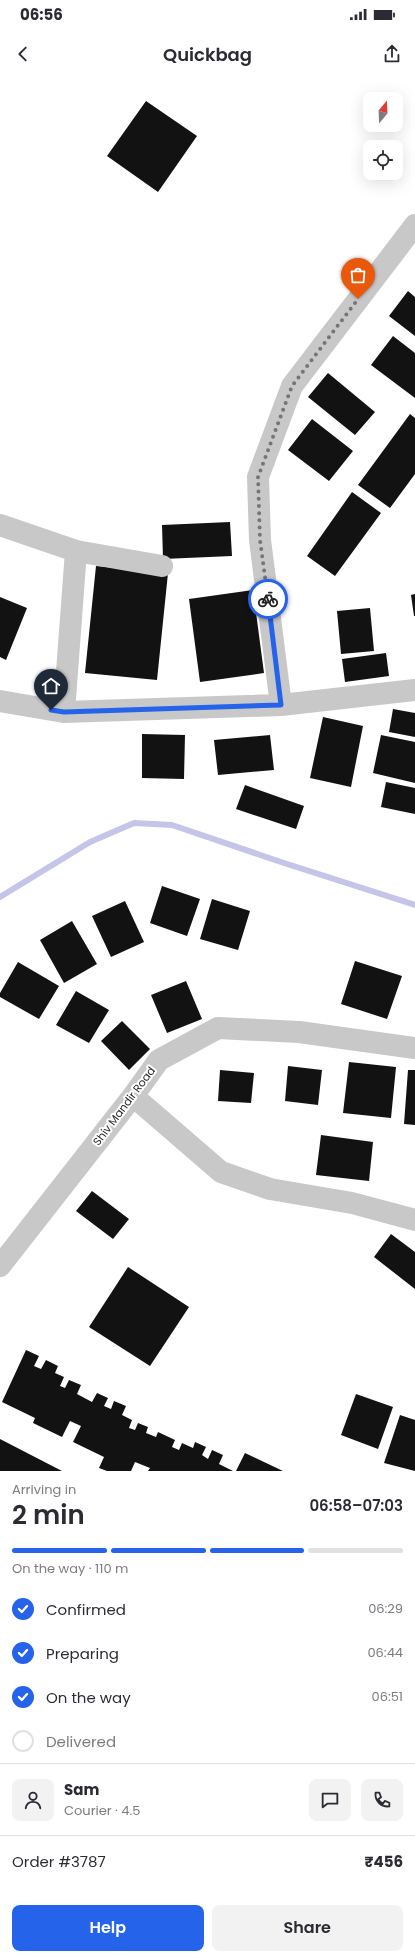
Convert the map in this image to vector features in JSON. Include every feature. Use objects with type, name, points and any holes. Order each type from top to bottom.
[{"type":"street","points":[[281,705],[260,540],[258,477],[292,386],[415,225]]},
{"type":"street","points":[[0,525],[76,551],[162,566]]},
{"type":"street","points":[[64,712],[76,551]]},
{"type":"street","points":[[0,701],[64,712],[281,705],[415,690]]},
{"type":"street","name":"Shiv Mandir Road","points":[[0,1266],[133,1096],[159,1060],[218,1028],[299,1032],[415,1048]]},
{"type":"street","points":[[133,1096],[220,1172],[270,1189],[352,1203],[415,1220]]},
{"type":"building","points":[[146,101],[197,136],[158,192],[107,156]]},
{"type":"building","points":[[408,291],[415,297],[415,336],[389,316]]},
{"type":"building","points":[[393,336],[415,353],[415,398],[371,365]]},
{"type":"building","points":[[328,373],[375,412],[355,435],[308,397]]},
{"type":"building","points":[[410,414],[415,418],[415,474],[390,508],[358,485]]},
{"type":"building","points":[[312,419],[353,451],[329,481],[288,450]]},
{"type":"building","points":[[352,492],[381,513],[335,576],[307,556]]},
{"type":"building","points":[[230,522],[232,556],[163,559],[162,525]]},
{"type":"building","points":[[96,566],[168,573],[157,680],[85,673]]},
{"type":"building","points":[[253,590],[264,673],[200,682],[189,599]]},
{"type":"building","points":[[415,594],[415,616],[414,616],[411,595]]},
{"type":"building","points":[[0,597],[27,608],[6,660],[0,657]]},
{"type":"building","points":[[370,608],[374,651],[341,654],[337,611]]},
{"type":"building","points":[[386,653],[389,676],[345,682],[342,659]]},
{"type":"building","points":[[393,709],[415,713],[415,737],[389,732]]},
{"type":"building","points":[[323,717],[363,726],[351,787],[310,778]]},
{"type":"building","points":[[142,734],[185,735],[184,779],[142,778]]},
{"type":"building","points":[[270,735],[274,770],[218,775],[214,740]]},
{"type":"building","points":[[381,735],[415,742],[415,783],[373,773]]},
{"type":"building","points":[[386,782],[415,788],[415,814],[381,807]]},
{"type":"building","points":[[245,785],[304,806],[296,829],[236,809]]},
{"type":"building","points":[[162,886],[200,899],[187,936],[150,923]]},
{"type":"building","points":[[212,899],[250,911],[238,950],[200,939]]},
{"type":"building","points":[[125,901],[144,942],[111,957],[92,916]]},
{"type":"building","points":[[72,921],[97,964],[64,983],[40,940]]},
{"type":"building","points":[[355,961],[402,976],[387,1019],[341,1004]]},
{"type":"building","points":[[18,962],[59,986],[39,1019],[0,997],[0,993]]},
{"type":"building","points":[[186,981],[202,1019],[167,1033],[151,995]]},
{"type":"building","points":[[76,991],[109,1010],[89,1043],[56,1025]]},
{"type":"building","points":[[122,1021],[150,1049],[129,1070],[101,1041]]},
{"type":"building","points":[[349,1062],[396,1067],[391,1118],[343,1113]]},
{"type":"building","points":[[288,1066],[322,1070],[318,1105],[285,1101]]},
{"type":"building","points":[[220,1070],[254,1073],[251,1103],[218,1101]]},
{"type":"building","points":[[408,1070],[415,1070],[415,1125],[404,1124]]},
{"type":"building","points":[[321,1135],[373,1142],[369,1181],[316,1175]]},
{"type":"building","points":[[92,1191],[129,1219],[113,1239],[76,1211]]},
{"type":"building","points":[[391,1234],[415,1252],[415,1289],[374,1257]]},
{"type":"building","points":[[128,1267],[189,1307],[150,1366],[89,1327]]},
{"type":"building","points":[[26,1350],[39,1356],[34,1366],[41,1369],[46,1360],[58,1366],[55,1373],[64,1377],[60,1386],[65,1388],[69,1380],[81,1385],[77,1394],[92,1402],[97,1393],[108,1398],[104,1406],[111,1409],[114,1401],[126,1406],[122,1415],[132,1420],[129,1428],[135,1430],[138,1423],[148,1427],[146,1433],[156,1437],[158,1432],[175,1440],[172,1447],[179,1450],[182,1443],[193,1448],[195,1442],[206,1447],[202,1455],[208,1459],[212,1450],[223,1455],[219,1464],[233,1471],[148,1471],[150,1468],[135,1462],[131,1471],[107,1471],[99,1468],[104,1457],[73,1442],[81,1426],[70,1421],[62,1437],[33,1423],[35,1418],[2,1402]]},
{"type":"building","points":[[356,1394],[393,1407],[378,1449],[341,1435]]},
{"type":"building","points":[[400,1415],[415,1420],[415,1471],[384,1463]]},
{"type":"building","points":[[0,1439],[62,1471],[0,1471]]},
{"type":"building","points":[[245,1453],[283,1471],[236,1471]]},
{"type":"waterway","points":[[0,897],[90,842],[134,823],[172,825],[415,905]]},
{"type":"way so far","points":[[268,599],[260,540],[258,477],[292,386],[358,299]]},
{"type":"route","points":[[51,710],[64,712],[281,705],[268,599]]}]
